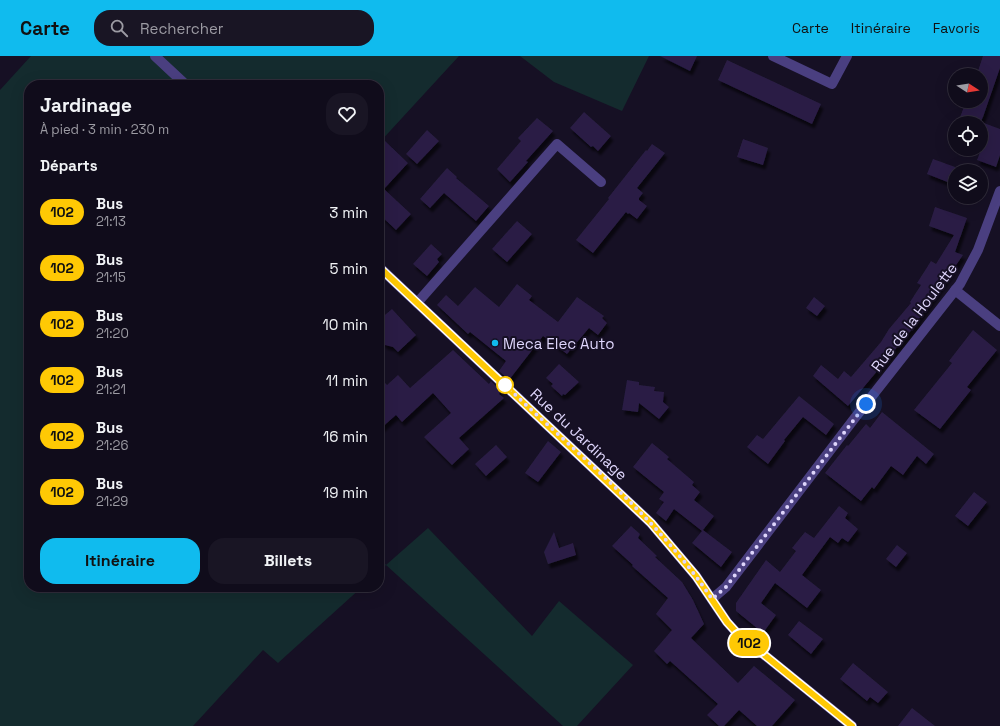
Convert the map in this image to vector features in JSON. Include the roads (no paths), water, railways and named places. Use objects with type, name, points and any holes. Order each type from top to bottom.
[{"type":"street","points":[[155,56],[181,80]]},
{"type":"street","points":[[772,56],[832,84],[847,56]]},
{"type":"street","points":[[418,303],[557,144],[601,182]]},
{"type":"street","name":"Rue de la Houlette","points":[[712,599],[726,587],[854,419],[955,290],[978,250],[1000,191]]},
{"type":"street","name":"Rue du Jardinage","points":[[384,272],[651,523],[678,554],[712,599],[727,622],[744,639],[852,726]]},
{"type":"street","points":[[955,290],[1000,326]]},
{"type":"place","name":"Meca Elec Auto","points":[[495,343]]}]
